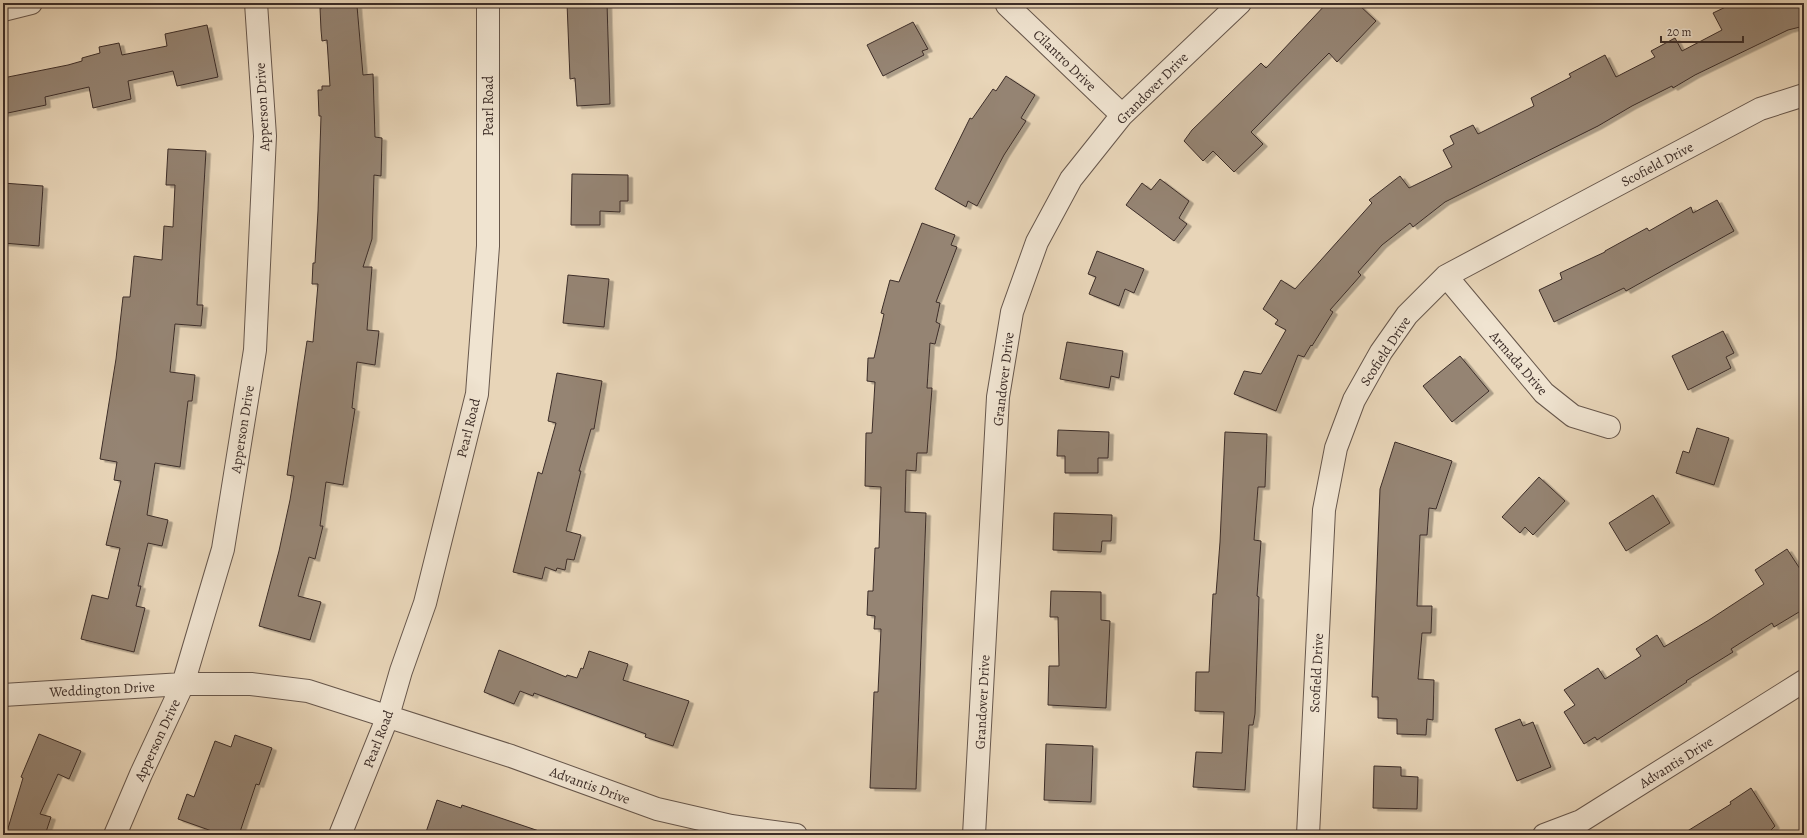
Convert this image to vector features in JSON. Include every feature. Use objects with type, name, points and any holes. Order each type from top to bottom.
[{"type":"street","points":[[3,10],[32,3]]},
{"type":"street","name":"Apperson Drive","points":[[115,835],[140,774],[183,684],[223,549],[255,350],[265,136],[256,3]]},
{"type":"street","name":"Pearl Road","points":[[340,835],[388,716],[401,671],[425,603],[477,394],[488,246],[488,3]]},
{"type":"street","name":"Grandover Drive","points":[[974,835],[998,397],[1012,312],[1037,242],[1071,178],[1122,116],[1240,3]]},
{"type":"street","name":"Cilantro Drive","points":[[1007,5],[1122,116]]},
{"type":"street","name":"Scofield Drive","points":[[1308,835],[1324,510],[1336,448],[1354,400],[1381,352],[1407,315],[1446,276],[1760,109],[1804,95]]},
{"type":"street","name":"Armada Drive","points":[[1446,276],[1544,394],[1573,416],[1609,427]]},
{"type":"street","name":"Advantis Drive","points":[[1544,835],[1581,821],[1804,681]]},
{"type":"street","name":"Weddington Drive","points":[[3,695],[183,684],[251,684],[308,691],[388,716]]},
{"type":"street","name":"Advantis Drive","points":[[388,716],[511,756],[657,809],[731,826],[796,835]]},
{"type":"building","points":[[322,3],[349,3],[349,7],[357,6],[363,75],[373,74],[375,137],[382,138],[381,176],[374,175],[372,239],[363,267],[372,267],[367,330],[379,331],[375,365],[357,362],[352,408],[355,409],[343,485],[326,482],[320,526],[323,526],[315,559],[309,557],[298,596],[321,602],[310,640],[259,626],[279,551],[290,500],[294,476],[287,475],[307,341],[313,342],[318,284],[312,284],[313,263],[315,263],[318,211],[321,116],[319,116],[318,90],[322,90],[322,86],[330,86],[327,40],[322,41],[320,8],[322,8]]},
{"type":"building","points":[[567,3],[607,3],[610,104],[577,106],[575,78],[570,79]]},
{"type":"building","points":[[1327,3],[1357,3],[1376,21],[1337,62],[1329,53],[1251,132],[1263,144],[1234,172],[1213,151],[1203,161],[1184,141],[1192,130],[1261,63],[1266,68]]},
{"type":"building","points":[[1734,3],[1804,3],[1804,26],[1788,30],[1695,75],[1673,88],[1672,86],[1632,106],[1598,126],[1445,202],[1413,227],[1410,223],[1382,245],[1358,272],[1361,275],[1330,310],[1333,312],[1312,346],[1311,345],[1304,357],[1298,355],[1276,411],[1234,394],[1244,371],[1261,374],[1286,330],[1275,324],[1278,320],[1263,309],[1281,280],[1295,289],[1372,203],[1369,200],[1400,176],[1409,188],[1452,167],[1443,150],[1454,144],[1450,136],[1473,125],[1478,134],[1534,106],[1531,98],[1571,77],[1569,74],[1605,55],[1616,77],[1655,57],[1651,51],[1675,38],[1682,51],[1722,30],[1713,13]]},
{"type":"building","points":[[913,22],[928,49],[922,51],[924,55],[883,76],[867,45]]},
{"type":"building","points":[[207,25],[218,77],[177,86],[173,71],[128,81],[131,99],[93,108],[89,87],[45,97],[46,105],[3,114],[3,78],[82,61],[82,58],[100,53],[99,47],[119,43],[122,55],[167,46],[165,34]]},
{"type":"building","points":[[1006,76],[1035,95],[1021,118],[1026,121],[1004,155],[977,206],[968,201],[966,207],[935,189],[970,118],[972,119],[993,89],[996,91]]},
{"type":"building","points":[[168,149],[206,151],[197,305],[203,305],[201,326],[175,324],[170,372],[195,375],[192,401],[188,401],[180,467],[155,463],[147,515],[168,520],[162,546],[148,543],[138,586],[141,586],[136,606],[145,608],[134,652],[81,639],[92,595],[108,599],[120,548],[106,545],[121,481],[114,480],[117,462],[100,459],[116,359],[123,297],[130,297],[134,256],[162,260],[164,226],[173,227],[175,185],[166,185]]},
{"type":"building","points":[[572,174],[628,175],[628,201],[620,201],[620,212],[600,211],[600,225],[571,225]]},
{"type":"building","points":[[1160,179],[1189,201],[1179,218],[1187,224],[1174,241],[1126,205],[1142,183],[1151,190]]},
{"type":"building","points":[[3,183],[43,186],[39,246],[3,243]]},
{"type":"building","points":[[1717,200],[1734,231],[1626,291],[1624,288],[1554,322],[1539,290],[1562,279],[1560,273],[1605,252],[1647,228],[1649,231],[1691,207],[1693,213]]},
{"type":"building","points":[[922,223],[955,235],[951,245],[957,247],[936,302],[940,303],[936,322],[940,324],[935,344],[930,343],[927,388],[932,388],[927,453],[917,453],[916,471],[906,470],[905,512],[926,513],[916,789],[870,788],[874,692],[878,692],[881,629],[874,629],[875,616],[867,615],[868,591],[873,591],[875,548],[879,548],[881,487],[865,486],[866,433],[872,433],[875,382],[867,381],[868,358],[874,358],[884,314],[881,313],[890,280],[899,282]]},
{"type":"building","points":[[1097,251],[1144,269],[1134,293],[1125,289],[1119,306],[1089,294],[1096,277],[1088,274]]},
{"type":"building","points":[[568,275],[609,279],[604,327],[563,323]]},
{"type":"building","points":[[1723,331],[1734,353],[1726,357],[1731,368],[1688,390],[1672,356]]},
{"type":"building","points":[[1067,342],[1123,351],[1119,378],[1111,376],[1109,388],[1060,379]]},
{"type":"building","points":[[1460,356],[1489,391],[1452,422],[1423,386]]},
{"type":"building","points":[[557,373],[602,381],[594,429],[591,429],[579,471],[581,471],[566,531],[581,535],[574,560],[567,559],[565,570],[557,568],[556,571],[545,567],[542,579],[513,572],[538,472],[542,474],[556,423],[548,421]]},
{"type":"building","points":[[1697,428],[1729,438],[1714,485],[1676,473],[1683,451],[1689,453]]},
{"type":"building","points":[[1058,430],[1109,432],[1108,458],[1098,458],[1098,473],[1065,473],[1065,456],[1057,456]]},
{"type":"building","points":[[1225,432],[1267,434],[1265,487],[1258,487],[1254,540],[1261,541],[1257,596],[1259,597],[1255,714],[1253,725],[1249,725],[1245,790],[1193,787],[1196,752],[1222,753],[1224,712],[1195,711],[1196,672],[1209,672],[1213,594],[1216,594],[1220,542]]},
{"type":"building","points":[[1395,442],[1452,461],[1436,509],[1429,508],[1427,535],[1420,535],[1417,606],[1432,606],[1431,633],[1422,633],[1418,679],[1434,680],[1433,720],[1427,719],[1426,735],[1397,734],[1397,719],[1378,718],[1378,697],[1372,697],[1380,489]]},
{"type":"building","points":[[1539,477],[1565,501],[1533,535],[1525,527],[1520,533],[1502,517]]},
{"type":"building","points":[[1653,495],[1670,523],[1626,551],[1609,523]]},
{"type":"building","points":[[1054,513],[1112,515],[1111,541],[1102,541],[1101,552],[1053,550]]},
{"type":"building","points":[[1787,549],[1804,575],[1804,609],[1774,627],[1772,623],[1731,649],[1733,652],[1597,740],[1595,737],[1584,744],[1564,712],[1575,705],[1564,690],[1598,668],[1605,679],[1641,656],[1636,649],[1657,635],[1664,647],[1709,620],[1764,584],[1755,570]]},
{"type":"building","points":[[1051,591],[1101,592],[1101,620],[1110,621],[1106,708],[1048,705],[1049,666],[1059,666],[1058,617],[1050,617]]},
{"type":"building","points":[[499,650],[566,677],[567,675],[577,678],[581,668],[583,669],[589,651],[628,664],[623,680],[689,701],[673,746],[645,737],[646,734],[534,693],[533,696],[520,691],[514,704],[484,692]]},
{"type":"building","points":[[1520,719],[1523,726],[1533,722],[1551,767],[1517,781],[1495,729]]},
{"type":"building","points":[[39,734],[81,751],[69,779],[58,774],[40,814],[51,817],[45,835],[6,835],[23,778],[21,777]]},
{"type":"building","points":[[235,735],[272,748],[259,785],[256,784],[239,835],[223,835],[178,819],[187,794],[194,797],[215,741],[231,747]]},
{"type":"building","points":[[1046,744],[1093,746],[1091,802],[1044,800]]},
{"type":"building","points":[[1374,766],[1401,767],[1401,776],[1418,777],[1417,809],[1373,808]]},
{"type":"building","points":[[1751,788],[1775,826],[1768,833],[1765,835],[1681,835],[1731,804],[1730,802]]},
{"type":"building","points":[[437,800],[461,808],[462,805],[539,831],[538,835],[425,835]]}]
